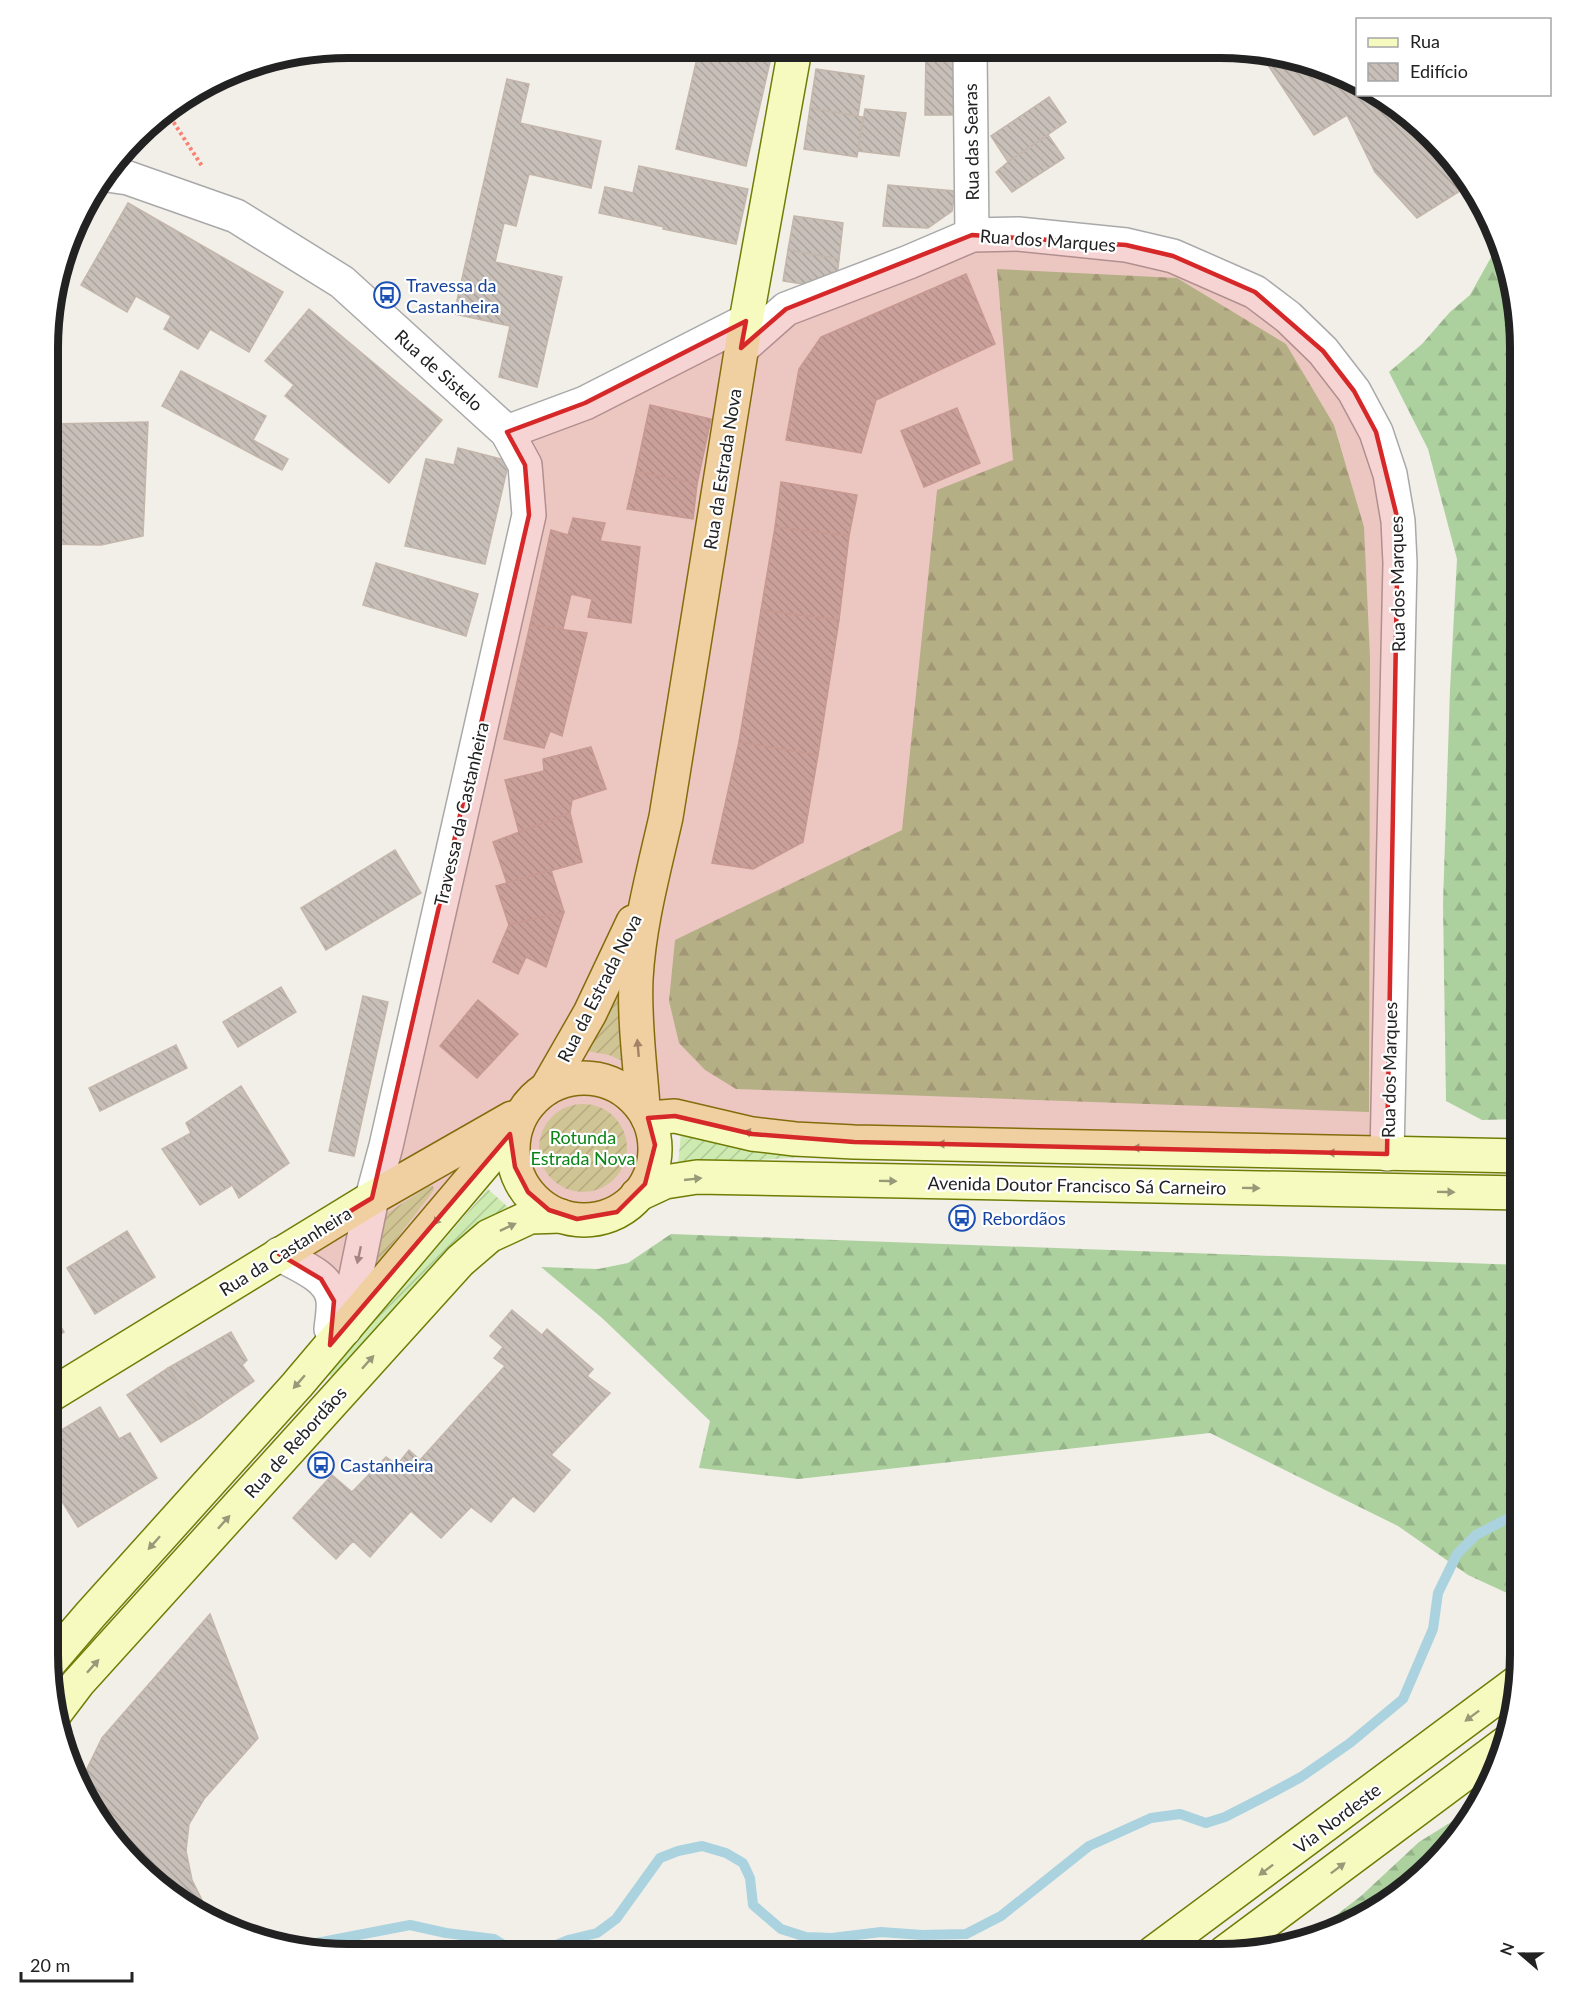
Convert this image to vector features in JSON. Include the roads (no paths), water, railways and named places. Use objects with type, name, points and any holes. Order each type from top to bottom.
[{"type":"main road","name":"Rua da Estrada Nova","points":[[645,1112],[636,1017],[638,953],[649,888],[666,817],[744,334],[793,58]]},
{"type":"main road","name":"Rua da Estrada Nova","points":[[548,1088],[590,1013],[649,888]]},
{"type":"main road","points":[[589,1078],[614,1084],[632,1094],[645,1112],[655,1145],[651,1172],[637,1195],[623,1208],[591,1220],[577,1220],[561,1216],[537,1202],[521,1180],[515,1167],[513,1154],[520,1118],[538,1095],[548,1088],[560,1082],[589,1078]]},
{"type":"main road","name":"Avenida Doutor Francisco Sá Carneiro","points":[[645,1112],[675,1116],[752,1134],[854,1142],[1510,1156]]},
{"type":"main road","name":"Rua da Castanheira","points":[[58,1390],[372,1198],[520,1118]]},
{"type":"main road","name":"Rua de Rebordãos","points":[[58,1653],[337,1337],[520,1118]]},
{"type":"main road","name":"Avenida Doutor Francisco Sá Carneiro","points":[[637,1195],[665,1182],[697,1178],[1510,1193]]},
{"type":"main road","name":"Rua de Rebordãos","points":[[63,1703],[78,1683],[460,1261],[489,1236],[530,1216],[561,1216]]},
{"type":"main road","name":"Via Nordeste","points":[[1167,1943],[1508,1689]]},
{"type":"main road","points":[[1237,1943],[1492,1753]]},
{"type":"street","name":"Rua das Searas","points":[[970,58],[972,235]]},
{"type":"street","name":"Rua de Sistelo","points":[[116,176],[128,178],[236,216],[342,282],[507,432]]},
{"type":"street","name":"Rua dos Marques","points":[[744,334],[786,309],[972,235],[1018,234],[1126,245],[1173,256],[1255,292],[1288,317],[1323,351],[1354,392],[1376,432],[1390,474],[1398,521],[1400,563],[1388,1154]]},
{"type":"street","points":[[507,432],[585,403],[744,334]]},
{"type":"street","name":"Travessa da Castanheira","points":[[337,1337],[391,1122],[529,515],[525,465],[507,432]]},
{"type":"street","points":[[279,1254],[321,1279],[330,1288],[337,1337]]},
{"type":"waterway","points":[[561,1943],[597,1933],[616,1919],[660,1858],[702,1846],[726,1853],[743,1863],[750,1878],[753,1905],[781,1929],[806,1937],[832,1938],[881,1932],[922,1935],[966,1934],[1001,1916],[1089,1846],[1151,1818],[1180,1814],[1206,1823],[1225,1817],[1301,1777],[1350,1743],[1403,1699],[1433,1629],[1438,1593],[1457,1554],[1476,1535],[1510,1517]]},
{"type":"waterway","points":[[321,1942],[410,1925],[446,1933],[494,1939],[500,1943]]},
{"type":"place","name":"Travessa da Castanheira","points":[[387,295]]},
{"type":"place","name":"Rebordãos","points":[[962,1218]]},
{"type":"place","name":"Castanheira","points":[[321,1465]]},
{"type":"park label","name":"Rotunda Estrada Nova","points":[[583,1147]]}]
